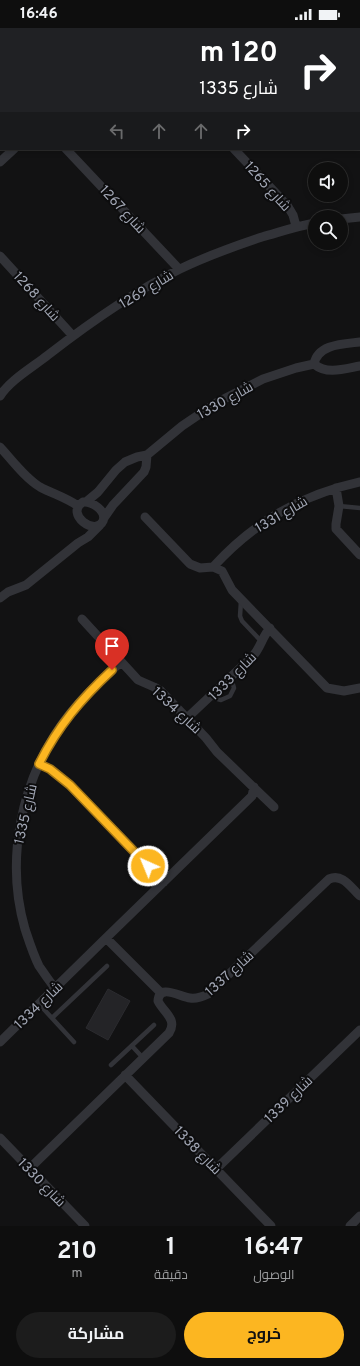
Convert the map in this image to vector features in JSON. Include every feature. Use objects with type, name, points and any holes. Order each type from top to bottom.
[{"type":"street","points":[[0,162],[13,150]]},
{"type":"street","name":"شارع 1267","points":[[67,150],[179,269]]},
{"type":"street","name":"شارع 1265","points":[[235,150],[287,205],[293,215],[296,226]]},
{"type":"street","points":[[348,218],[360,217]]},
{"type":"street","name":"شارع 1269","points":[[0,396],[12,383],[73,336],[149,286],[179,269],[246,242],[296,226],[308,224]]},
{"type":"street","name":"شارع 1268","points":[[0,256],[73,336]]},
{"type":"street","points":[[360,342],[326,348],[317,356],[314,364],[322,369],[331,371],[360,366]]},
{"type":"street","name":"شارع 1330","points":[[82,504],[98,492],[116,470],[125,462],[147,455],[182,426],[226,397],[263,380],[296,368],[314,364]]},
{"type":"street","points":[[0,447],[35,483],[44,489],[82,504],[92,503],[99,508],[102,521]]},
{"type":"street","points":[[0,598],[8,592],[26,585],[78,543],[88,537],[113,505],[144,472],[147,455]]},
{"type":"street","name":"شارع 1331","points":[[213,567],[237,543],[261,524],[302,501],[336,488],[360,482]]},
{"type":"street","points":[[336,488],[339,506],[336,529],[360,555]]},
{"type":"street","points":[[82,504],[77,514],[83,522],[92,526],[102,521]]},
{"type":"street","points":[[145,517],[190,564],[200,568],[213,567],[222,571],[230,587],[324,686],[330,690],[344,691],[360,688]]},
{"type":"street","points":[[78,543],[82,535],[83,522]]},
{"type":"street","name":"شارع 1334","points":[[82,619],[140,682],[161,691],[206,738],[217,752],[274,807]]},
{"type":"street","name":"شارع 1333","points":[[187,718],[253,656],[258,649],[264,634],[270,628]]},
{"type":"street","name":"شارع 1335","points":[[55,988],[39,965],[30,946],[20,906],[16,876],[17,846],[22,814],[39,764],[53,738],[72,711],[94,686],[120,662]]},
{"type":"street","points":[[39,764],[50,769],[70,785],[164,882]]},
{"type":"street","name":"شارع 1334","points":[[0,1042],[252,796],[254,788]]},
{"type":"street","name":"شارع 1337","points":[[161,993],[166,991],[178,996],[192,999],[208,994],[329,879],[338,877],[344,879],[360,896]]},
{"type":"street","points":[[29,1169],[167,1035],[172,1027],[170,1017],[158,1001],[161,993],[106,938]]},
{"type":"street","name":"شارع 1339","points":[[216,1169],[360,1030]]},
{"type":"street","name":"شارع 1338","points":[[125,1075],[271,1226]]},
{"type":"street","name":"شارع 1330","points":[[0,1138],[85,1226]]},
{"type":"street","points":[[350,1226],[360,1216]]},
{"type":"lane","points":[[339,506],[360,508]]},
{"type":"lane","points":[[241,599],[241,619],[261,641]]},
{"type":"lane","points":[[211,697],[220,700],[230,696],[234,688],[231,677]]},
{"type":"lane","points":[[52,1018],[107,966]]},
{"type":"lane","points":[[39,1004],[74,1042]]},
{"type":"lane","points":[[111,1066],[154,1025]]},
{"type":"lane","points":[[132,1046],[143,1058]]},
{"type":"building","points":[[108,989],[130,1001],[108,1040],[86,1028]]},
{"type":"route","points":[[112,670],[72,711],[53,738],[39,764],[50,769],[64,779],[148,866]]}]
